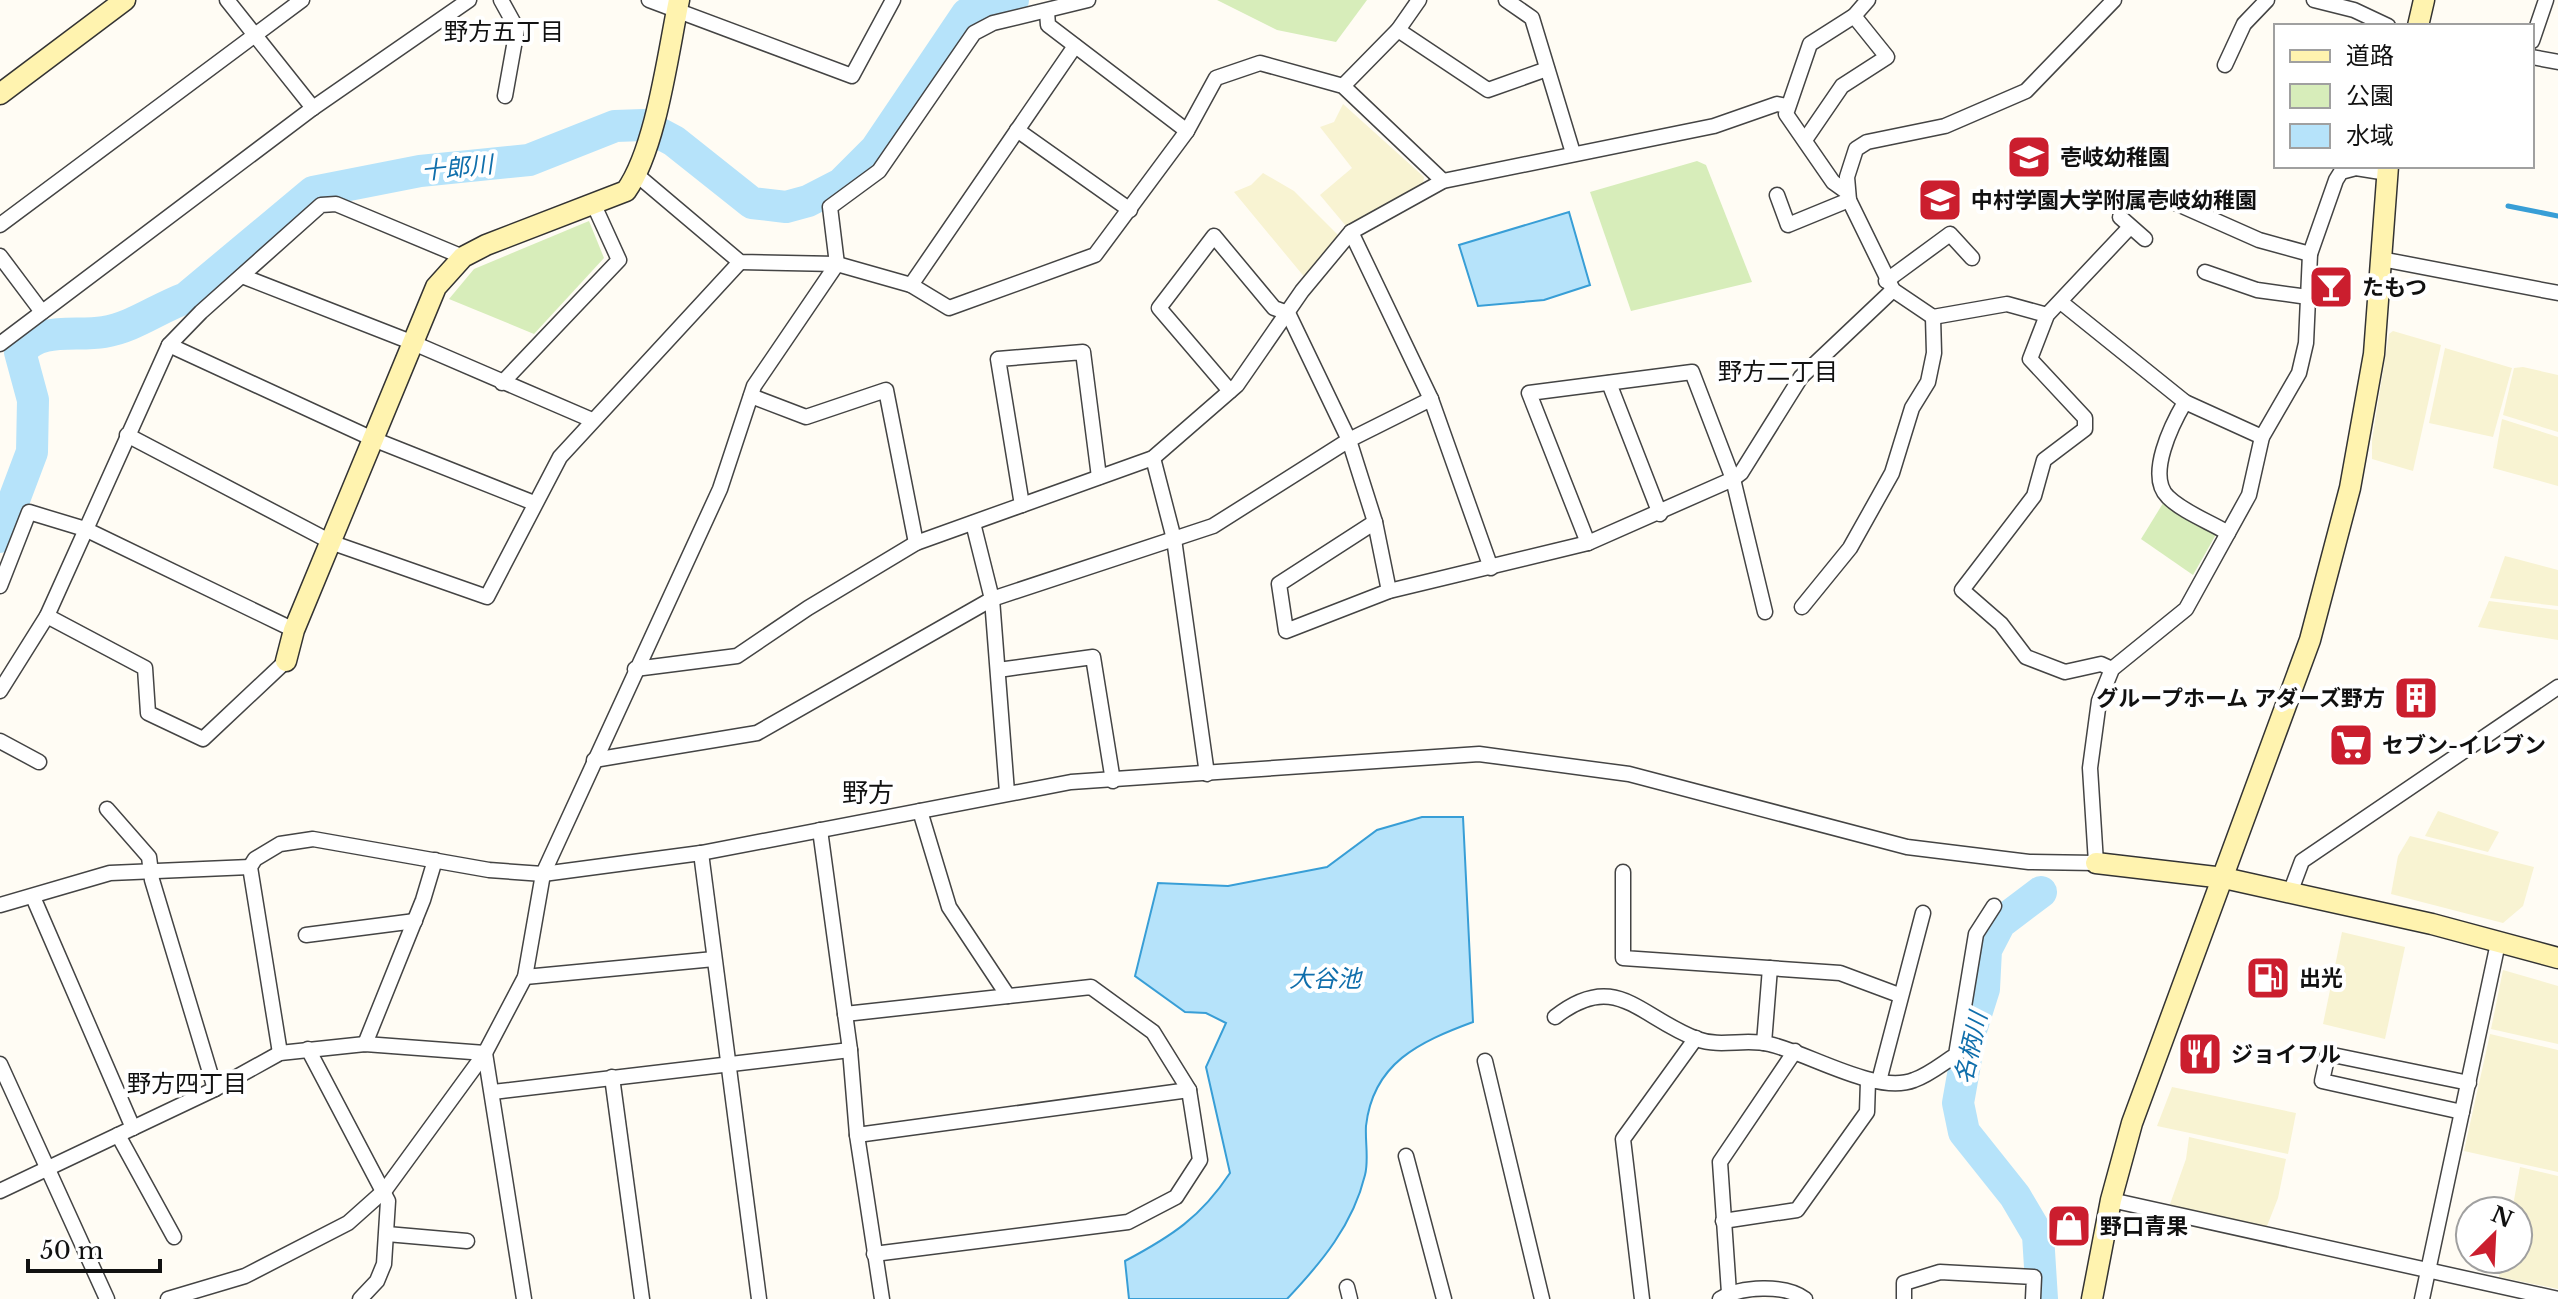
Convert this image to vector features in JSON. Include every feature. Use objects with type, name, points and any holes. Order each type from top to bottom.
[{"type":"street","points":[[0,94],[125,0]]},
{"type":"street","points":[[227,0],[313,108]]},
{"type":"street","points":[[0,225],[302,0]]},
{"type":"street","points":[[0,344],[313,108],[469,0]]},
{"type":"street","points":[[501,0],[517,29],[505,96]]},
{"type":"street","points":[[649,0],[678,5],[852,76],[893,0]]},
{"type":"street","points":[[168,1299],[245,1276],[348,1223],[385,1190],[485,1053],[525,977],[543,874],[720,489],[754,386],[837,264],[830,207],[879,171],[974,33],[993,23],[1088,0]]},
{"type":"street","points":[[1343,86],[1398,30],[1419,0]]},
{"type":"street","points":[[1506,0],[1532,18],[1573,153]]},
{"type":"street","points":[[1868,0],[1854,16],[1810,44],[1786,114],[1833,182],[1848,196],[1890,286],[1933,317],[2007,304],[2047,315]]},
{"type":"street","points":[[1848,196],[1847,177],[1856,149],[1867,142],[1945,126],[2026,91],[2114,0]]},
{"type":"street","points":[[2225,65],[2244,24],[2267,0]]},
{"type":"street","points":[[2314,0],[2354,10],[2384,24]]},
{"type":"street","points":[[2418,24],[2424,0]]},
{"type":"street","points":[[2534,35],[2546,0]]},
{"type":"street","points":[[47,616],[145,668],[148,713],[203,739],[286,661],[294,630],[333,543],[411,342],[436,287],[463,257],[626,191],[637,175],[648,144],[678,5]]},
{"type":"street","points":[[1047,12],[1048,25],[1187,131]]},
{"type":"street","points":[[1805,140],[1842,86],[1887,57],[1854,16]]},
{"type":"street","points":[[1398,30],[1488,90],[1547,69]]},
{"type":"street","points":[[911,285],[1075,46]]},
{"type":"street","points":[[2534,57],[2558,62]]},
{"type":"street","points":[[637,175],[740,262],[837,264],[911,285],[949,308],[1095,255],[1187,131],[1216,78],[1260,63],[1343,86],[1443,181]]},
{"type":"street","points":[[635,669],[737,656],[808,608],[916,543],[1153,458],[1230,391],[1351,232],[1443,181],[1714,126],[1777,104],[1787,106]]},
{"type":"street","points":[[1017,130],[1130,210]]},
{"type":"street","points":[[2092,1299],[2111,1200],[2132,1123],[2310,640],[2350,488],[2374,354],[2387,170],[2356,168],[2341,172],[2310,254],[2306,343],[2299,373],[2262,437],[2249,495],[2186,609],[2112,669],[2099,701],[2090,768],[2096,863]]},
{"type":"street","points":[[1777,195],[1788,225],[1848,196]]},
{"type":"street","points":[[2171,201],[2259,240],[2310,254]]},
{"type":"street","points":[[502,383],[619,260],[593,203]]},
{"type":"street","points":[[0,691],[47,616],[169,345],[242,276],[321,205],[336,204],[463,257]]},
{"type":"street","points":[[2112,669],[2101,664],[2065,672],[2026,657],[2001,624],[1962,590],[2034,496],[2044,460],[2085,429],[2085,418],[2030,359],[2047,315],[2062,303],[2125,223],[2145,239]]},
{"type":"street","points":[[1351,232],[1431,399],[1491,568]]},
{"type":"street","points":[[1375,522],[1279,584],[1286,631],[1389,591],[1588,543],[1660,514],[1733,479],[1741,473],[1801,377],[1890,286],[1950,234],[1972,258]]},
{"type":"street","points":[[1230,391],[1159,308],[1214,236],[1274,308],[1288,313],[1349,440],[1375,522],[1389,591]]},
{"type":"street","points":[[0,256],[42,312]]},
{"type":"street","points":[[2381,259],[2558,293]]},
{"type":"street","points":[[127,435],[333,543],[487,597],[560,457],[740,262]]},
{"type":"street","points":[[2205,272],[2257,290],[2308,297]]},
{"type":"street","points":[[242,276],[411,342],[592,420]]},
{"type":"street","points":[[2062,303],[2185,402],[2262,437]]},
{"type":"street","points":[[1802,607],[1850,548],[1892,473],[1912,408],[1928,382],[1934,353],[1933,317]]},
{"type":"street","points":[[169,345],[373,439],[534,503]]},
{"type":"street","points":[[1022,505],[998,359],[1083,352],[1099,477]]},
{"type":"street","points":[[1588,543],[1529,393],[1692,372],[1733,479],[1765,612]]},
{"type":"street","points":[[1609,383],[1660,514]]},
{"type":"street","points":[[751,396],[806,417],[886,390],[916,543]]},
{"type":"street","points":[[594,760],[757,733],[992,599],[1213,526],[1349,440],[1431,399]]},
{"type":"street","points":[[2185,402],[2168,431],[2157,475],[2166,496],[2228,533]]},
{"type":"street","points":[[1153,458],[1174,539],[1207,774]]},
{"type":"street","points":[[0,586],[29,512],[85,529],[294,630]]},
{"type":"street","points":[[973,523],[992,599],[1007,792]]},
{"type":"street","points":[[998,670],[1093,657],[1113,781]]},
{"type":"street","points":[[2290,893],[2302,861],[2558,687]]},
{"type":"street","points":[[0,741],[39,762]]},
{"type":"street","points":[[280,1053],[250,867],[255,859],[280,844],[313,839],[489,870],[543,874],[701,853],[1071,782],[1479,754],[1629,774],[1907,847],[2029,862],[2096,863],[2224,878],[2432,924],[2558,958]]},
{"type":"street","points":[[107,809],[149,857],[152,880],[215,1089]]},
{"type":"street","points":[[920,811],[949,907],[1008,996]]},
{"type":"street","points":[[820,830],[850,1050],[857,1135],[882,1299]]},
{"type":"street","points":[[701,853],[759,1299]]},
{"type":"street","points":[[365,1044],[415,921],[435,860]]},
{"type":"street","points":[[0,905],[110,873],[250,867]]},
{"type":"street","points":[[1623,872],[1623,958],[1840,973],[1899,995]]},
{"type":"street","points":[[33,897],[133,1128]]},
{"type":"street","points":[[1555,1017],[1576,1001],[1610,994],[1696,1038],[1719,1044],[1764,1043],[1795,1051],[1873,1081],[1912,1082],[1956,1055],[1976,934],[1994,906]]},
{"type":"street","points":[[1723,1221],[1797,1210],[1867,1112],[1873,1081],[1923,913]]},
{"type":"street","points":[[306,935],[415,921]]},
{"type":"street","points":[[2422,1299],[2498,943]]},
{"type":"street","points":[[525,977],[714,959]]},
{"type":"street","points":[[1764,1043],[1770,968]]},
{"type":"street","points":[[845,1014],[1091,987],[1153,1032],[1189,1090],[1200,1160],[1176,1197],[1128,1222],[874,1254]]},
{"type":"street","points":[[1642,1299],[1623,1139],[1696,1038]]},
{"type":"street","points":[[0,1191],[215,1089],[280,1053],[365,1044],[485,1053]]},
{"type":"street","points":[[308,1049],[385,1190],[387,1234],[384,1264],[377,1281],[360,1299]]},
{"type":"street","points":[[493,1092],[850,1050]]},
{"type":"street","points":[[1795,1051],[1720,1162],[1724,1296],[1782,1289],[1805,1299]]},
{"type":"street","points":[[485,1053],[524,1299]]},
{"type":"street","points":[[2462,1112],[2322,1081],[2328,1054],[2469,1083]]},
{"type":"street","points":[[1485,1061],[1542,1299]]},
{"type":"street","points":[[0,1064],[45,1169],[107,1299]]},
{"type":"street","points":[[612,1077],[642,1299]]},
{"type":"street","points":[[857,1135],[1189,1090]]},
{"type":"street","points":[[118,1135],[174,1237]]},
{"type":"street","points":[[1406,1156],[1444,1299]]},
{"type":"street","points":[[2111,1200],[2558,1299]]},
{"type":"street","points":[[387,1234],[467,1241]]},
{"type":"street","points":[[1904,1299],[1904,1283],[1940,1272],[2034,1277],[2033,1299]]},
{"type":"shaded area","points":[[1343,104],[1424,177],[1423,185],[1351,232],[1320,195],[1352,168],[1320,127],[1334,122]]},
{"type":"shaded area","points":[[1263,173],[1294,191],[1342,239],[1306,279],[1234,192],[1251,185]]},
{"type":"shaded area","points":[[2393,331],[2441,345],[2413,471],[2372,459],[2372,440],[2389,334]]},
{"type":"shaded area","points":[[2445,348],[2512,368],[2493,437],[2429,423]]},
{"type":"shaded area","points":[[2523,367],[2558,375],[2558,432],[2503,415],[2514,368]]},
{"type":"shaded area","points":[[2502,419],[2558,437],[2558,486],[2493,468]]},
{"type":"shaded area","points":[[2505,556],[2558,570],[2558,606],[2490,598]]},
{"type":"shaded area","points":[[2489,601],[2558,610],[2558,640],[2478,627]]},
{"type":"shaded area","points":[[2438,811],[2499,832],[2488,852],[2425,836]]},
{"type":"shaded area","points":[[2410,836],[2534,867],[2523,906],[2503,923],[2391,894],[2398,856]]},
{"type":"shaded area","points":[[2342,932],[2405,947],[2385,1039],[2323,1024]]},
{"type":"shaded area","points":[[2503,970],[2558,986],[2558,1044],[2491,1029]]},
{"type":"shaded area","points":[[2490,1034],[2558,1050],[2558,1172],[2464,1151]]},
{"type":"shaded area","points":[[2172,1087],[2296,1113],[2288,1154],[2157,1126]]},
{"type":"shaded area","points":[[2189,1137],[2286,1159],[2278,1198],[2267,1226],[2256,1227],[2169,1207],[2186,1159]]},
{"type":"shaded area","points":[[2520,1167],[2558,1176],[2558,1289],[2499,1277],[2534,1275],[2534,1195],[2515,1195]]},
{"type":"green space","points":[[1217,0],[1367,0],[1336,42],[1277,30]]},
{"type":"green space","points":[[1697,161],[1706,165],[1752,282],[1631,311],[1590,192]]},
{"type":"green space","points":[[589,221],[604,258],[534,334],[449,299],[474,269]]},
{"type":"green space","points":[[2165,500],[2218,531],[2193,575],[2141,539]]},
{"type":"water","points":[[1569,212],[1590,285],[1544,300],[1478,306],[1459,245]]},
{"type":"water","name":"大谷池","points":[[1422,817],[1463,817],[1473,1022],[1417,1047],[1389,1071],[1378,1086],[1370,1104],[1366,1126],[1365,1175],[1353,1210],[1323,1257],[1287,1299],[1129,1299],[1125,1261],[1157,1243],[1196,1214],[1230,1173],[1206,1067],[1226,1023],[1206,1013],[1185,1012],[1135,976],[1158,883],[1228,886],[1327,867],[1377,830]]},
{"type":"waterway","name":"十郎川","points":[[0,537],[32,452],[33,400],[20,352],[28,344],[48,336],[115,330],[186,298],[313,192],[420,171],[529,160],[615,126],[644,125],[674,141],[752,203],[786,207],[808,201],[841,184],[876,149],[967,14],[1013,0]]},
{"type":"waterway","points":[[2508,206],[2558,216]]},
{"type":"waterway","name":"名柄川","points":[[2041,892],[2000,923],[1986,950],[1984,989],[1971,1030],[1958,1103],[1964,1132],[2015,1196],[2038,1235],[2042,1299]]},
{"type":"place","name":"壱岐幼稚園","points":[[2029,157]]},
{"type":"place","name":"中村学園大学附属壱岐幼稚園","points":[[1940,200]]},
{"type":"place","name":"たもつ","points":[[2331,287]]},
{"type":"place","name":"グループホーム アダーズ野方","points":[[2416,698]]},
{"type":"place","name":"セブン-イレブン","points":[[2351,745]]},
{"type":"place","name":"出光","points":[[2268,978]]},
{"type":"place","name":"ジョイフル","points":[[2200,1054]]},
{"type":"place","name":"野口青果","points":[[2069,1226]]},
{"type":"district","name":"野方五丁目","points":[[504,32]]},
{"type":"district","name":"野方二丁目","points":[[1778,372]]},
{"type":"district","name":"野方","points":[[868,793]]},
{"type":"district","name":"野方四丁目","points":[[187,1084]]}]
